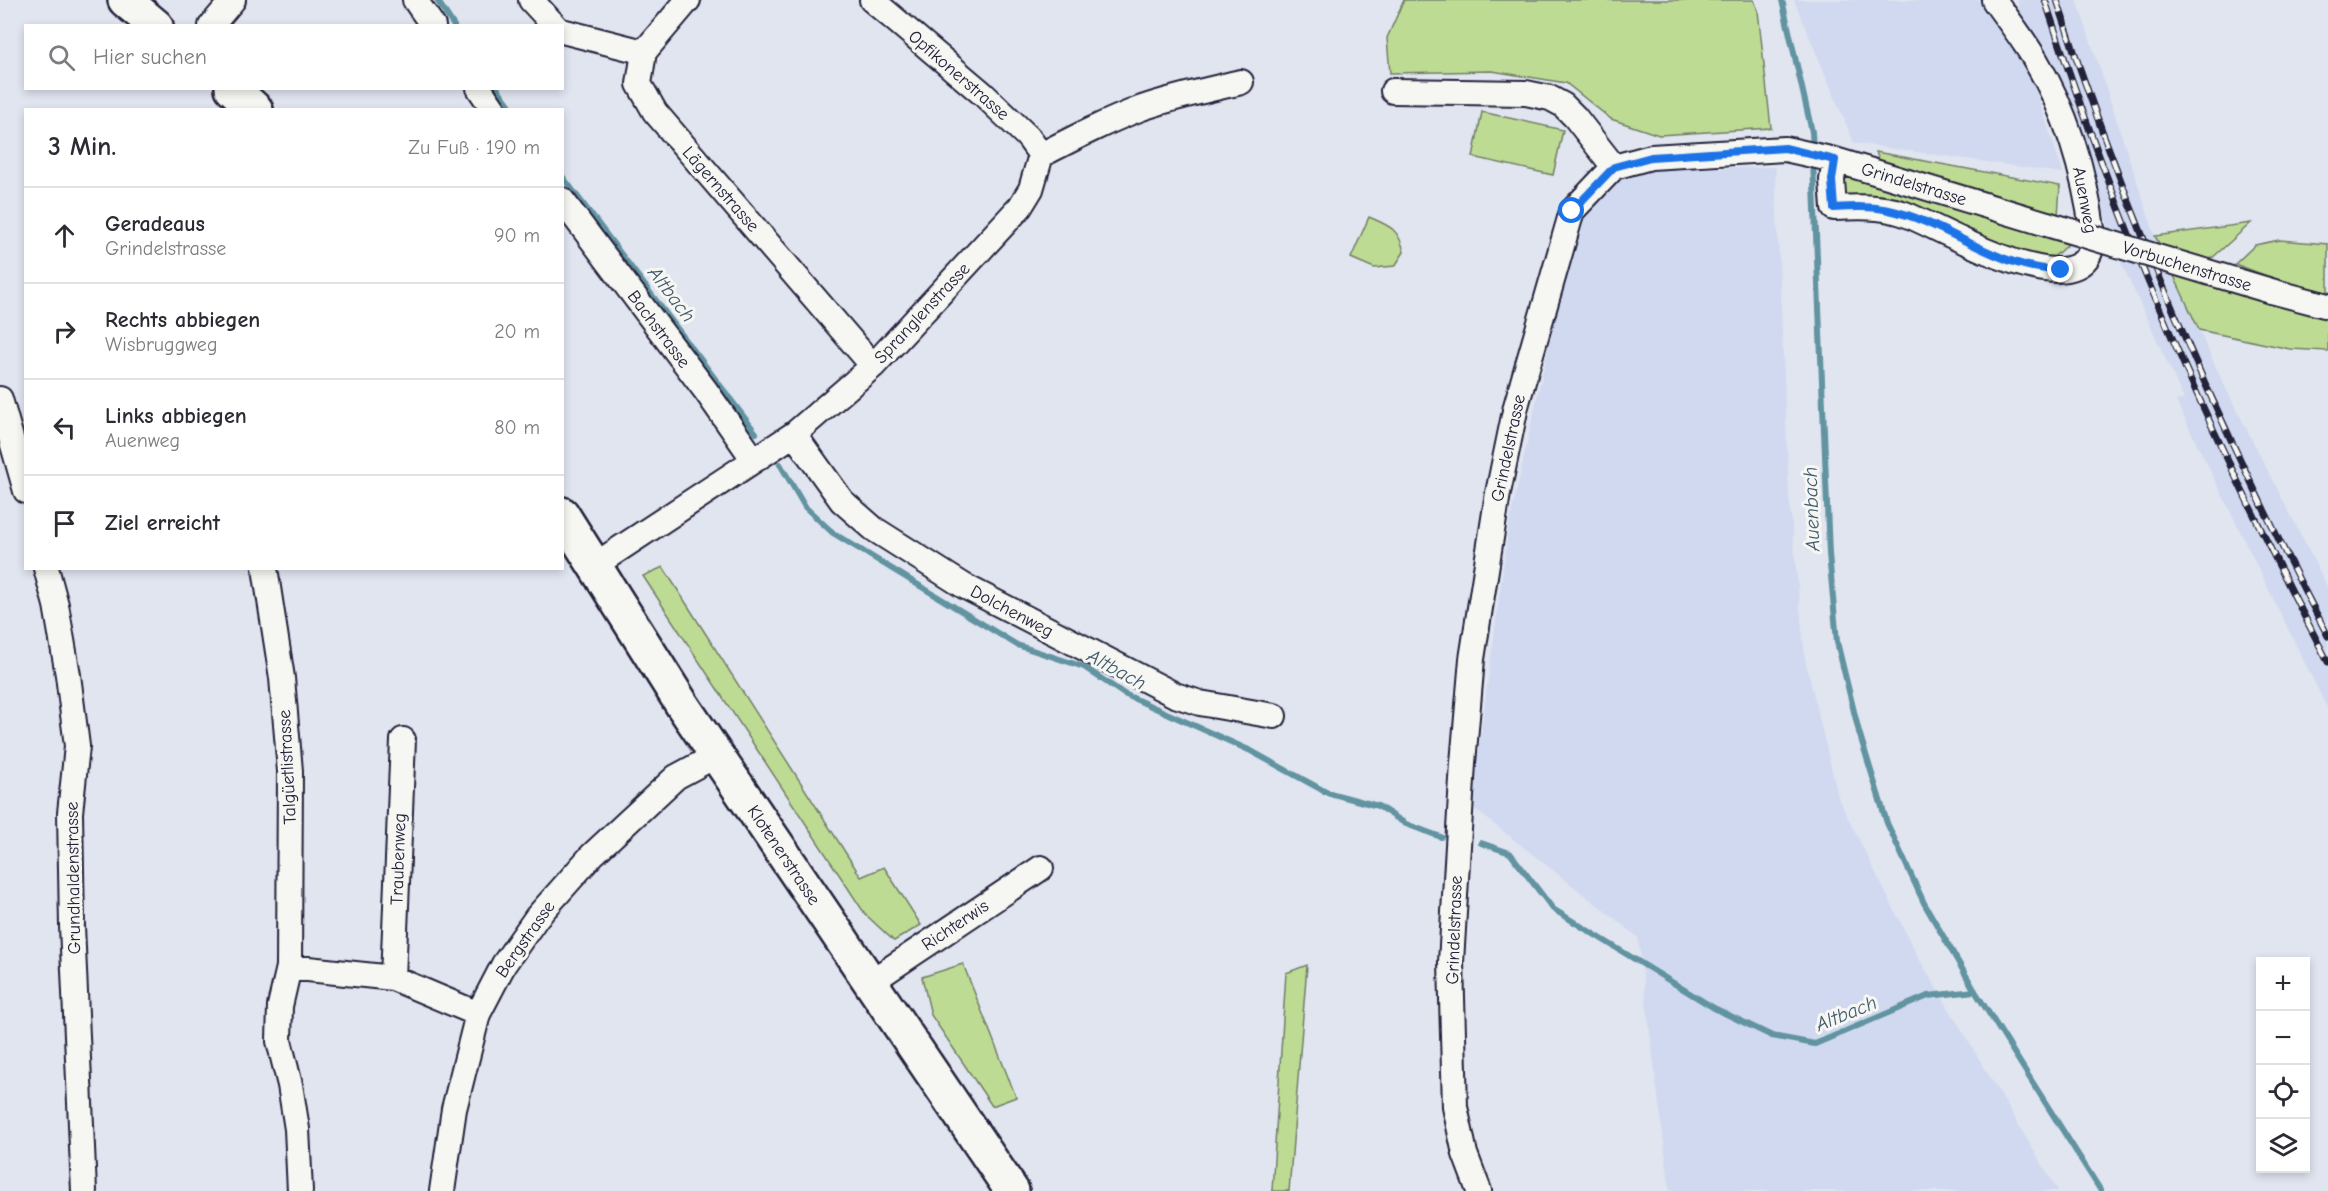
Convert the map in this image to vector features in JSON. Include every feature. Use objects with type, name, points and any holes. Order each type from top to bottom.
[{"type":"main road","points":[[125,0],[154,24]]},
{"type":"main road","points":[[234,90],[254,108]]},
{"type":"main road","name":"Klotenerstrasse","points":[[564,517],[683,706],[1012,1191]]},
{"type":"street","points":[[213,24],[232,0]]},
{"type":"street","points":[[415,0],[432,24]]},
{"type":"street","points":[[531,0],[553,24]]},
{"type":"street","points":[[564,32],[644,52],[688,0]]},
{"type":"street","name":"Opfikonerstrasse","points":[[872,0],[983,94],[1028,137],[1041,155]]},
{"type":"street","name":"Auenweg","points":[[1819,157],[1832,180],[1834,208],[1876,207],[1903,214],[2006,260],[2034,268],[2072,269],[2085,262],[2093,244],[2093,235],[2082,173],[2045,77],[2035,58],[1994,0]]},
{"type":"street","name":"Lägernstrasse","points":[[644,52],[639,84],[655,112],[873,366]]},
{"type":"street","points":[[1041,155],[1092,129],[1141,109],[1176,97],[1241,82]]},
{"type":"street","points":[[480,90],[493,108]]},
{"type":"street","points":[[1393,91],[1527,93],[1550,98],[1563,105],[1575,117],[1614,167]]},
{"type":"street","name":"Grindelstrasse","points":[[1479,1191],[1465,1154],[1455,1107],[1451,946],[1462,763],[1477,620],[1498,493],[1516,406],[1572,211],[1614,167],[1651,157],[1785,148],[2047,224]]},
{"type":"street","name":"Spranglenstrasse","points":[[595,565],[794,434],[873,366],[1020,207],[1031,189],[1041,155]]},
{"type":"street","name":"Bachstrasse","points":[[564,203],[706,391],[754,460]]},
{"type":"street","name":"Vorbuchenstrasse","points":[[2047,224],[2328,306]]},
{"type":"street","points":[[0,399],[24,484]]},
{"type":"street","name":"Dolchenweg","points":[[794,434],[850,510],[874,529],[964,586],[1175,695],[1200,703],[1274,716]]},
{"type":"street","name":"Grundhaldenstrasse","points":[[47,570],[56,605],[66,663],[76,746],[70,824],[84,1191]]},
{"type":"street","name":"Talgüetlistrasse","points":[[264,570],[282,678],[290,771],[289,967],[280,1006],[279,1041],[290,1084],[297,1129],[300,1191]]},
{"type":"street","name":"Traubenweg","points":[[393,978],[403,740]]},
{"type":"street","name":"Bergstrasse","points":[[442,1191],[454,1108],[478,1014],[504,964],[537,917],[592,855],[676,777],[717,755]]},
{"type":"street","name":"Richterwis","points":[[869,983],[1041,868]]},
{"type":"street","points":[[289,967],[393,978],[478,1014]]},
{"type":"shaded area","points":[[1794,0],[1987,0],[2025,57],[2063,173],[1854,143]]},
{"type":"shaded area","points":[[2017,0],[2077,0],[2155,236],[2227,391],[2328,588],[2328,710],[2176,401],[2184,399],[2120,260],[2071,117],[2027,36]]},
{"type":"shaded area","points":[[1775,167],[1789,495],[1805,659],[1839,800],[1918,957],[2058,1191],[1670,1191],[1638,937],[1471,806],[1509,525],[1587,171]]},
{"type":"green space","points":[[1404,0],[1754,0],[1758,11],[1771,128],[1659,135],[1611,119],[1566,83],[1492,71],[1390,73],[1387,38]]},
{"type":"green space","points":[[1482,112],[1563,130],[1553,175],[1473,157]]},
{"type":"green space","points":[[1876,152],[2060,186],[2058,216],[1880,163]]},
{"type":"green space","points":[[1845,176],[2068,244],[2048,262],[1885,202],[1841,194]]},
{"type":"green space","points":[[1369,217],[1388,226],[1399,238],[1404,252],[1395,266],[1374,268],[1351,258]]},
{"type":"green space","points":[[2251,223],[2210,260],[2160,245],[2155,236]]},
{"type":"green space","points":[[2279,240],[2328,244],[2328,295],[2307,291],[2235,264],[2255,245]]},
{"type":"green space","points":[[2173,274],[2328,316],[2328,351],[2290,349],[2199,330]]},
{"type":"green space","points":[[663,567],[861,877],[884,867],[921,925],[894,941],[865,914],[643,576]]},
{"type":"green space","points":[[963,964],[1016,1097],[992,1106],[931,1015],[922,977]]},
{"type":"green space","points":[[1307,965],[1289,1191],[1272,1191],[1286,973]]},
{"type":"waterway","name":"Altbach","points":[[437,0],[453,24]]},
{"type":"waterway","name":"Auenbach","points":[[1782,0],[1812,132],[1813,149]]},
{"type":"waterway","name":"Altbach","points":[[498,90],[512,108]]},
{"type":"waterway","name":"Auenbach","points":[[1813,160],[1829,554],[1837,642],[1859,732],[1887,823],[1924,903],[1975,991],[2101,1191]]},
{"type":"waterway","name":"Altbach","points":[[564,179],[756,433]]},
{"type":"waterway","name":"Altbach","points":[[780,464],[805,507],[833,533],[1017,645],[1084,667],[1124,694],[1251,751],[1326,792],[1378,806],[1406,824],[1441,837]]},
{"type":"waterway","name":"Altbach","points":[[1481,843],[1510,853],[1553,909],[1714,1008],[1772,1036],[1815,1044],[1928,996],[1975,991]]},
{"type":"railway","points":[[2045,0],[2107,177],[2169,330],[2234,473],[2328,662]]},
{"type":"railway","points":[[2057,0],[2114,164],[2179,324],[2250,482],[2328,636]]},
{"type":"route","points":[[1572,211],[1614,167],[1651,157],[1785,148],[1835,160],[1832,180],[1834,208],[1876,207],[1890,210],[1916,219],[2006,260],[2034,268],[2061,270]]}]
